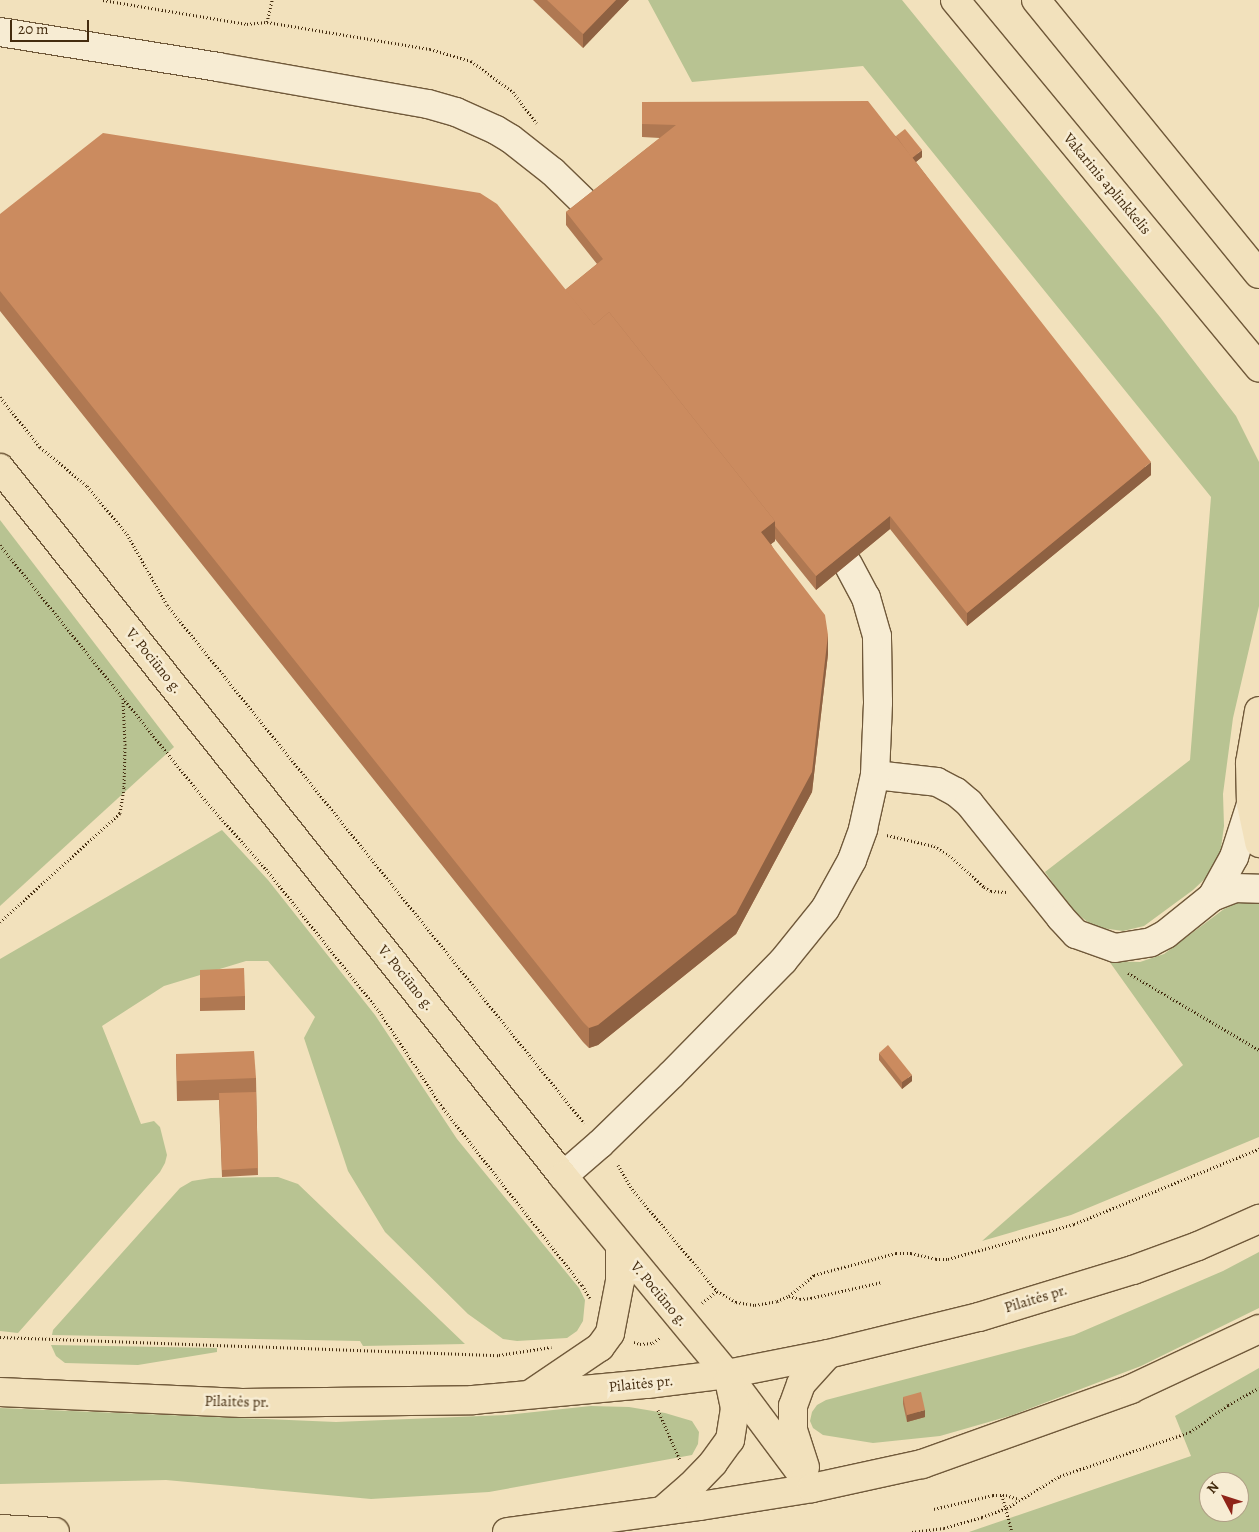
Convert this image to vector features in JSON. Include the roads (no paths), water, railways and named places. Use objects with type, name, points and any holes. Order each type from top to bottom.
[{"type":"main road","name":"Vakarinis aplinkkelis","points":[[955,0],[1259,368]]},
{"type":"main road","points":[[1036,0],[1259,273]]},
{"type":"main road","name":"V. Pociūno g.","points":[[0,468],[563,1176],[727,1374],[812,1488]]},
{"type":"main road","points":[[1259,711],[1250,763],[1250,804],[1259,843]]},
{"type":"main road","name":"Pilaitės pr.","points":[[0,1392],[242,1404],[473,1400],[647,1384],[727,1374],[828,1354],[979,1317],[1133,1270],[1198,1246],[1259,1219]]},
{"type":"main road","points":[[529,1396],[600,1347],[610,1333],[620,1281],[620,1246]]},
{"type":"main road","points":[[507,1532],[812,1488],[922,1464],[1131,1389],[1259,1329]]},
{"type":"main road","points":[[812,1488],[794,1430],[793,1406],[801,1384],[828,1354]]},
{"type":"main road","points":[[662,1511],[691,1486],[713,1463],[730,1440],[735,1408],[727,1374]]},
{"type":"main road","points":[[0,1529],[55,1532]]},
{"type":"street","points":[[0,32],[227,68],[428,104],[456,112],[511,139],[554,172],[589,207]]},
{"type":"street","points":[[563,1176],[600,1144],[758,989],[824,910],[855,852],[863,829],[875,775],[878,702],[877,636],[866,598],[848,564]]},
{"type":"street","points":[[875,775],[938,782],[956,792],[969,803],[1061,918],[1076,934],[1094,942],[1115,948],[1151,942],[1166,934],[1212,896],[1235,888],[1259,889]]},
{"type":"street","points":[[1212,896],[1234,857],[1250,804]]}]
